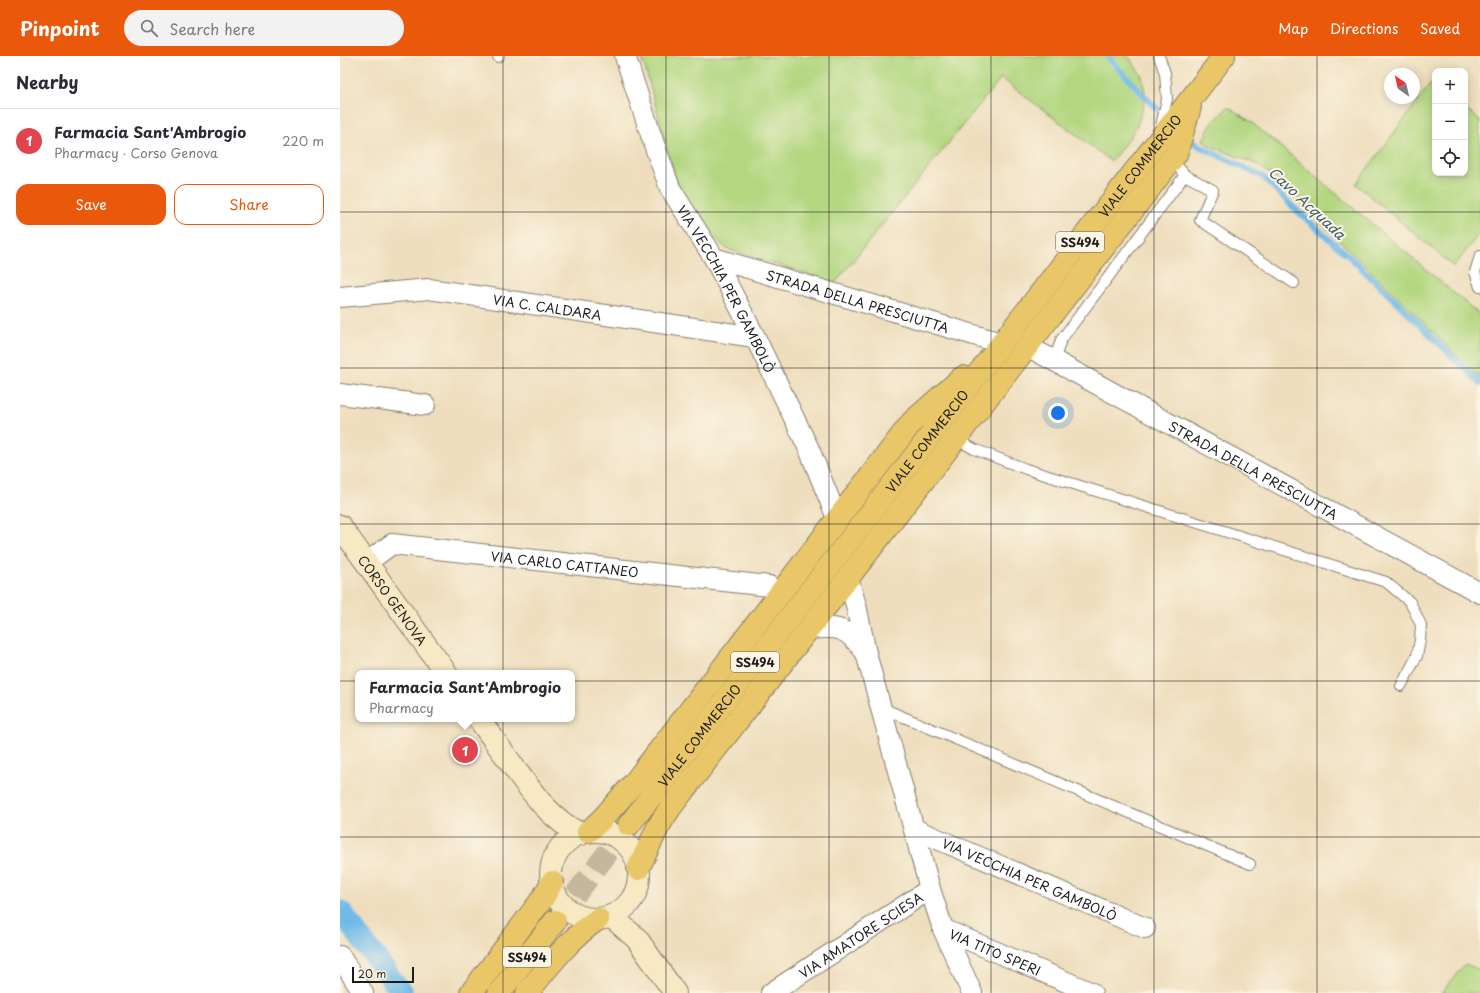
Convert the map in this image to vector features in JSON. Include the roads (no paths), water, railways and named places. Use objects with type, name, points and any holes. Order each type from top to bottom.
[{"type":"main road","name":"VIALE COMMERCIO","points":[[629,825],[1158,140],[1182,105],[1224,56]]},
{"type":"main road","points":[[638,869],[658,827],[670,808],[1027,346],[1178,163],[1182,105]]},
{"type":"main road","points":[[612,913],[589,919],[567,909],[556,896],[552,882],[552,864],[556,855],[566,842],[584,833],[603,818],[634,783],[912,422],[1001,343]]},
{"type":"main road","name":"CORSO GENOVA","points":[[340,526],[444,670]]},
{"type":"main road","points":[[481,722],[538,801],[556,819],[568,828],[584,833],[602,832],[614,836],[626,844],[634,856],[638,869],[638,880],[634,894],[612,913],[586,927],[561,952],[528,993]]},
{"type":"main road","points":[[538,801],[548,824],[556,855]]},
{"type":"main road","points":[[471,993],[543,898],[552,882]]},
{"type":"main road","points":[[612,913],[637,939],[675,993]]},
{"type":"main road","name":"SS494","points":[[499,993],[555,921]]},
{"type":"street","name":"VIA VECCHIA PER GAMBOLÒ","points":[[624,56],[670,188],[714,258],[755,337],[808,449],[838,518]]},
{"type":"street","name":"STRADA DELLA PRESCIUTTA","points":[[714,258],[1001,343]]},
{"type":"street","name":"VIA C. CALDARA","points":[[340,297],[429,289],[755,337]]},
{"type":"street","name":"STRADA DELLA PRESCIUTTA","points":[[1027,346],[1480,593]]},
{"type":"street","points":[[340,394],[425,406]]},
{"type":"street","name":"VIA CARLO CATTANEO","points":[[366,563],[392,544],[769,586]]},
{"type":"street","name":"VIA VECCHIA PER GAMBOLÒ","points":[[848,578],[856,605],[866,653],[880,707],[930,889],[943,929],[972,993]]},
{"type":"street","name":"VIA VECCHIA PER GAMBOLÒ","points":[[808,629],[829,627],[838,628],[855,638],[866,653]]},
{"type":"street","name":"VIA VECCHIA PER GAMBOLÒ","points":[[914,830],[1145,928]]},
{"type":"street","name":"VIA AMATORE SCIESA","points":[[771,993],[930,889]]},
{"type":"street","name":"VIA TITO SPERI","points":[[943,929],[1092,993]]},
{"type":"street","points":[[340,956],[363,993]]},
{"type":"lane","points":[[1160,56],[1165,73],[1182,105]]},
{"type":"lane","points":[[1054,361],[1062,340],[1178,163],[1213,190],[1200,220],[1294,283]]},
{"type":"lane","points":[[1480,256],[1474,272],[1480,287]]},
{"type":"lane","points":[[956,438],[974,449],[1026,469],[1386,582],[1410,602],[1421,625],[1417,656],[1401,686]]},
{"type":"lane","points":[[880,707],[1250,864]]},
{"type":"waterway","name":"Cavo Acquada","points":[[1107,56],[1150,102],[1165,115]]},
{"type":"waterway","name":"Cavo Acquada","points":[[1186,135],[1199,146],[1263,177],[1294,208],[1352,259],[1480,383]]},
{"type":"waterway","points":[[340,911],[402,993]]},
{"type":"tunnel","points":[[555,921],[629,825]]},
{"type":"place","name":"Farmacia Sant'Ambrogio","points":[[465,750]]}]
